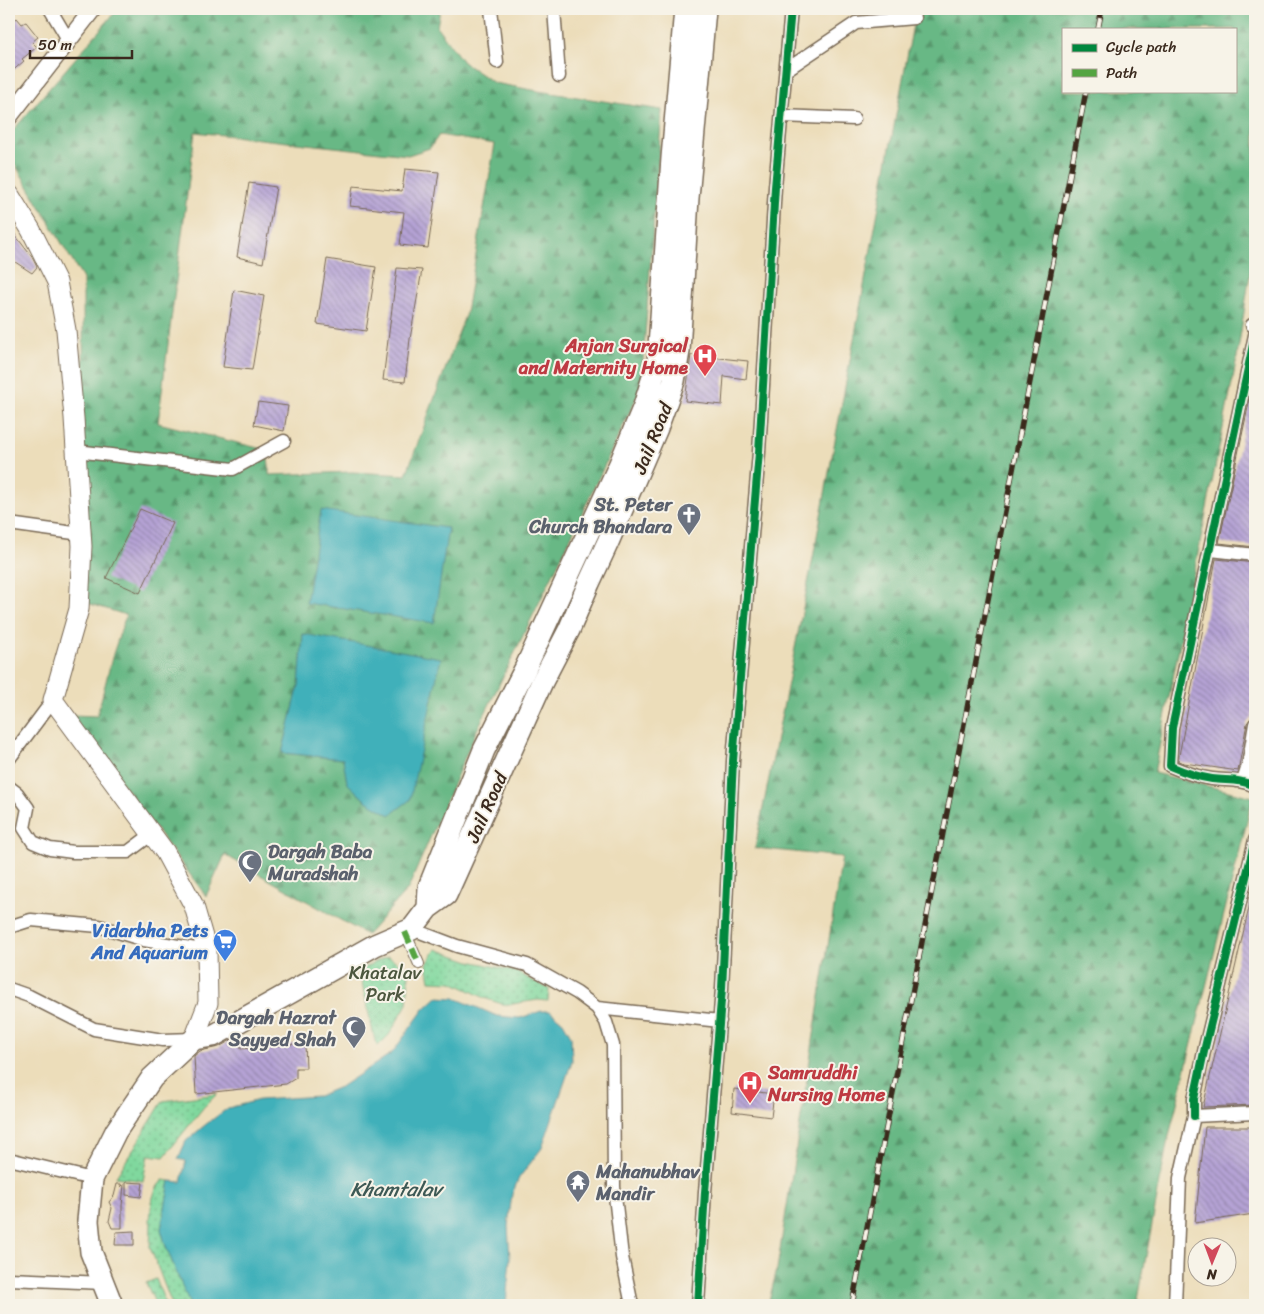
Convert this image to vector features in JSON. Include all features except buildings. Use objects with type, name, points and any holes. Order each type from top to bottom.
[{"type":"highway","name":"Jail Road","points":[[428,908],[429,887],[484,750],[525,669],[619,466],[644,406],[658,361],[672,158],[685,9]]},
{"type":"highway","name":"Jail Road","points":[[194,1039],[213,1036],[375,945],[408,930],[428,908],[446,895],[542,682],[569,630],[657,428],[674,381],[679,351],[688,198],[705,9]]},
{"type":"highway","points":[[112,1305],[91,1252],[88,1221],[92,1179],[116,1131],[152,1078],[194,1039]]},
{"type":"main road","points":[[9,194],[31,230],[57,282],[66,330],[82,546],[79,609],[53,700],[165,852],[194,906],[207,951],[208,1003],[194,1039]]},
{"type":"street","points":[[50,9],[68,41]]},
{"type":"street","points":[[9,117],[94,9]]},
{"type":"street","points":[[491,9],[497,62]]},
{"type":"street","points":[[554,9],[559,76]]},
{"type":"street","points":[[698,1305],[705,1192],[720,1021],[733,761],[759,452],[775,186],[791,9]]},
{"type":"street","points":[[786,70],[856,23],[914,18]]},
{"type":"street","points":[[782,116],[854,119]]},
{"type":"street","points":[[1255,326],[1252,325],[1255,333],[1211,550],[1172,728],[1170,766],[1191,775],[1249,783],[1248,766],[1255,724]]},
{"type":"street","points":[[76,451],[233,469],[284,441]]},
{"type":"street","points":[[9,524],[81,534]]},
{"type":"street","points":[[1211,550],[1255,555]]},
{"type":"street","points":[[9,759],[53,700]]},
{"type":"street","points":[[9,787],[17,792],[28,808],[24,828],[33,842],[50,849],[72,852],[128,852],[152,834]]},
{"type":"street","points":[[1175,1305],[1180,1178],[1194,1116],[1194,1098],[1205,1047],[1255,840]]},
{"type":"street","points":[[9,927],[31,920],[99,926],[144,940],[207,951]]},
{"type":"street","points":[[408,930],[419,964]]},
{"type":"street","points":[[408,930],[457,946],[527,965],[577,993],[597,1008],[606,1022],[613,1045],[614,1187],[622,1257],[632,1305]]},
{"type":"street","points":[[9,989],[29,996],[94,1030],[163,1040],[194,1039]]},
{"type":"street","points":[[597,1008],[720,1021]]},
{"type":"street","points":[[1194,1116],[1255,1114]]},
{"type":"street","points":[[9,1159],[92,1179]]},
{"type":"street","points":[[9,1279],[104,1284]]},
{"type":"green space","points":[[118,9],[440,10],[437,27],[463,62],[494,83],[662,110],[641,388],[475,734],[408,889],[367,935],[225,855],[206,896],[71,715],[97,716],[113,654],[126,615],[84,602],[83,279],[9,154],[9,135]],"holes":[[[195,132],[408,155],[430,148],[439,135],[495,144],[466,313],[406,475],[352,472],[269,475],[266,450],[158,423]],[[303,634],[390,814],[366,801],[347,783],[344,759],[282,753],[299,685]]]},
{"type":"green space","points":[[916,9],[1255,9],[1255,242],[1236,363],[1154,773],[1253,797],[1167,1144],[1137,1305],[768,1305],[777,1269],[842,857],[755,848],[812,563]]},
{"type":"green space","name":"Khatalav Park","points":[[436,949],[470,961],[514,971],[549,989],[548,1001],[538,1000],[505,1005],[487,999],[452,982],[430,981],[427,964]]},
{"type":"green space","name":"Khatalav Park","points":[[388,956],[407,969],[409,974],[407,1004],[389,1035],[378,1046],[375,1041],[359,970]]},
{"type":"green space","points":[[217,1094],[203,1108],[164,1157],[148,1155],[143,1181],[116,1177],[163,1101]]},
{"type":"green space","points":[[163,1180],[170,1181],[161,1229],[166,1247],[190,1305],[172,1305],[150,1247],[152,1200],[156,1189]]},
{"type":"green space","points":[[156,1279],[166,1305],[156,1305],[146,1283]]},
{"type":"water","points":[[321,510],[448,528],[434,623],[306,603]]},
{"type":"water","points":[[303,634],[441,658],[410,800],[390,815],[366,801],[347,783],[343,759],[282,753],[299,685]]},
{"type":"water","name":"Khamtalav","points":[[437,997],[455,998],[497,1016],[520,1018],[541,1011],[550,1011],[563,1022],[571,1036],[572,1061],[542,1148],[519,1178],[512,1194],[508,1226],[510,1259],[506,1305],[190,1305],[166,1247],[161,1229],[170,1181],[181,1182],[186,1161],[178,1159],[186,1141],[228,1108],[259,1100],[318,1096],[342,1086],[392,1053],[424,1009]]},
{"type":"railway","points":[[1098,28],[1102,9]]},
{"type":"railway","points":[[852,1305],[1086,92]]},
{"type":"marked path","points":[[405,932],[419,964]]},
{"type":"cycle path","points":[[698,1305],[705,1192],[722,989],[733,761],[759,452],[775,187],[791,9]]},
{"type":"cycle path","points":[[1255,335],[1172,728],[1170,766],[1201,777],[1239,781],[1255,786]]},
{"type":"cycle path","points":[[1194,1116],[1194,1099],[1205,1047],[1255,840]]},
{"type":"place","name":"Anjan Surgical and Maternity Home","points":[[705,377]]},
{"type":"place","name":"St. Peter Church Bhandara","points":[[689,536]]},
{"type":"place","name":"Dargah Baba Muradshah","points":[[250,883]]},
{"type":"place","name":"Vidarbha Pets And Aquarium","points":[[225,962]]},
{"type":"place","name":"Dargah Hazrat Sayyed Shah","points":[[354,1049]]},
{"type":"place","name":"Samruddhi Nursing Home","points":[[750,1104]]},
{"type":"place","name":"Mahanubhav Mandir","points":[[578,1203]]}]
